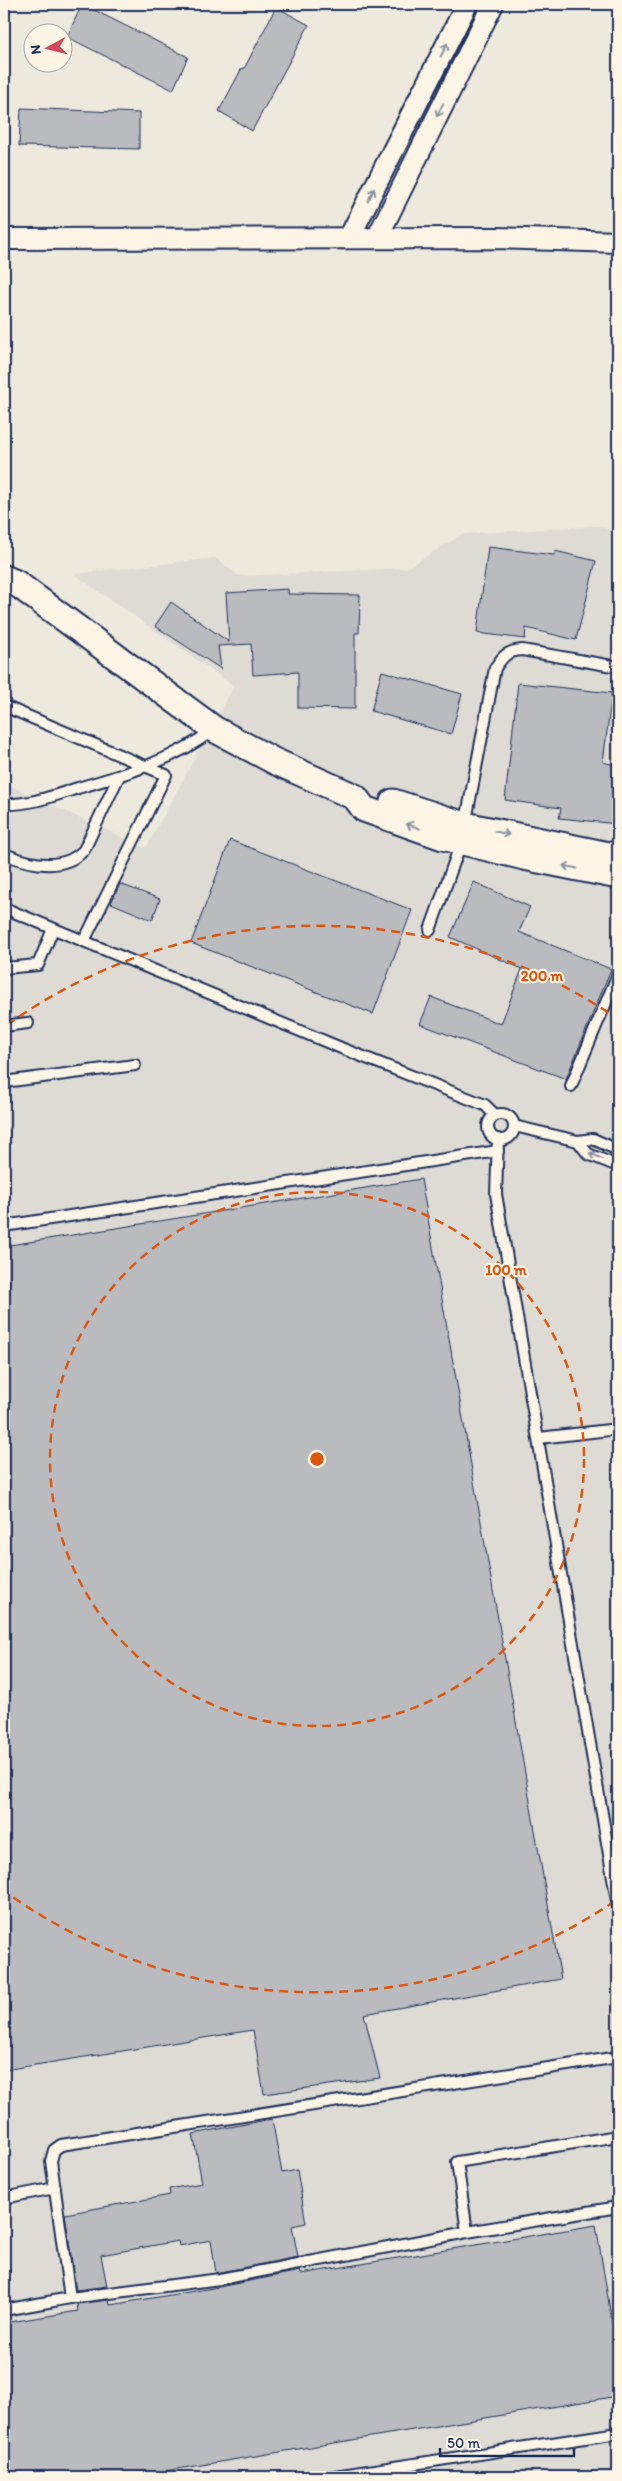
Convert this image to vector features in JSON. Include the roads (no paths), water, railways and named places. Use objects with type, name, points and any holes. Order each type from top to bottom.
[{"type":"street","points":[[349,238],[467,4]]},
{"type":"street","points":[[377,238],[493,4]]},
{"type":"street","points":[[4,239],[497,238],[618,242]]},
{"type":"street","points":[[4,578],[16,583],[214,729],[274,761],[355,797],[364,809],[463,833],[618,857]]},
{"type":"street","points":[[463,833],[524,857],[618,876]]},
{"type":"lane","points":[[430,930],[463,833],[495,668],[503,656],[509,651],[522,650],[618,667]]},
{"type":"lane","points":[[4,706],[166,775],[84,942]]},
{"type":"lane","points":[[4,804],[34,802],[147,766],[197,743],[214,729]]},
{"type":"lane","points":[[4,854],[21,860],[47,864],[65,862],[76,858],[84,850],[119,776]]},
{"type":"lane","points":[[4,908],[485,1105],[495,1116]]},
{"type":"lane","points":[[4,968],[38,965],[53,929]]},
{"type":"lane","points":[[571,1086],[618,974]]},
{"type":"lane","points":[[4,1026],[28,1023]]},
{"type":"lane","points":[[4,1082],[135,1065]]},
{"type":"lane","points":[[514,1126],[508,1137],[498,1139],[488,1129],[489,1121],[495,1116],[507,1115],[514,1126],[578,1141],[592,1139],[618,1150]]},
{"type":"lane","points":[[498,1139],[496,1194],[618,1907]]},
{"type":"lane","points":[[578,1141],[588,1154],[618,1166]]},
{"type":"lane","points":[[4,1226],[498,1150]]},
{"type":"lane","points":[[539,1438],[618,1429]]},
{"type":"lane","points":[[70,2298],[51,2161],[54,2150],[61,2145],[618,2056]]},
{"type":"lane","points":[[466,2232],[457,2162],[618,2136]]},
{"type":"lane","points":[[4,2198],[55,2188]]},
{"type":"lane","points":[[4,2310],[70,2298],[220,2279],[466,2232],[618,2207]]},
{"type":"lane","points":[[328,2477],[618,2433]]}]
